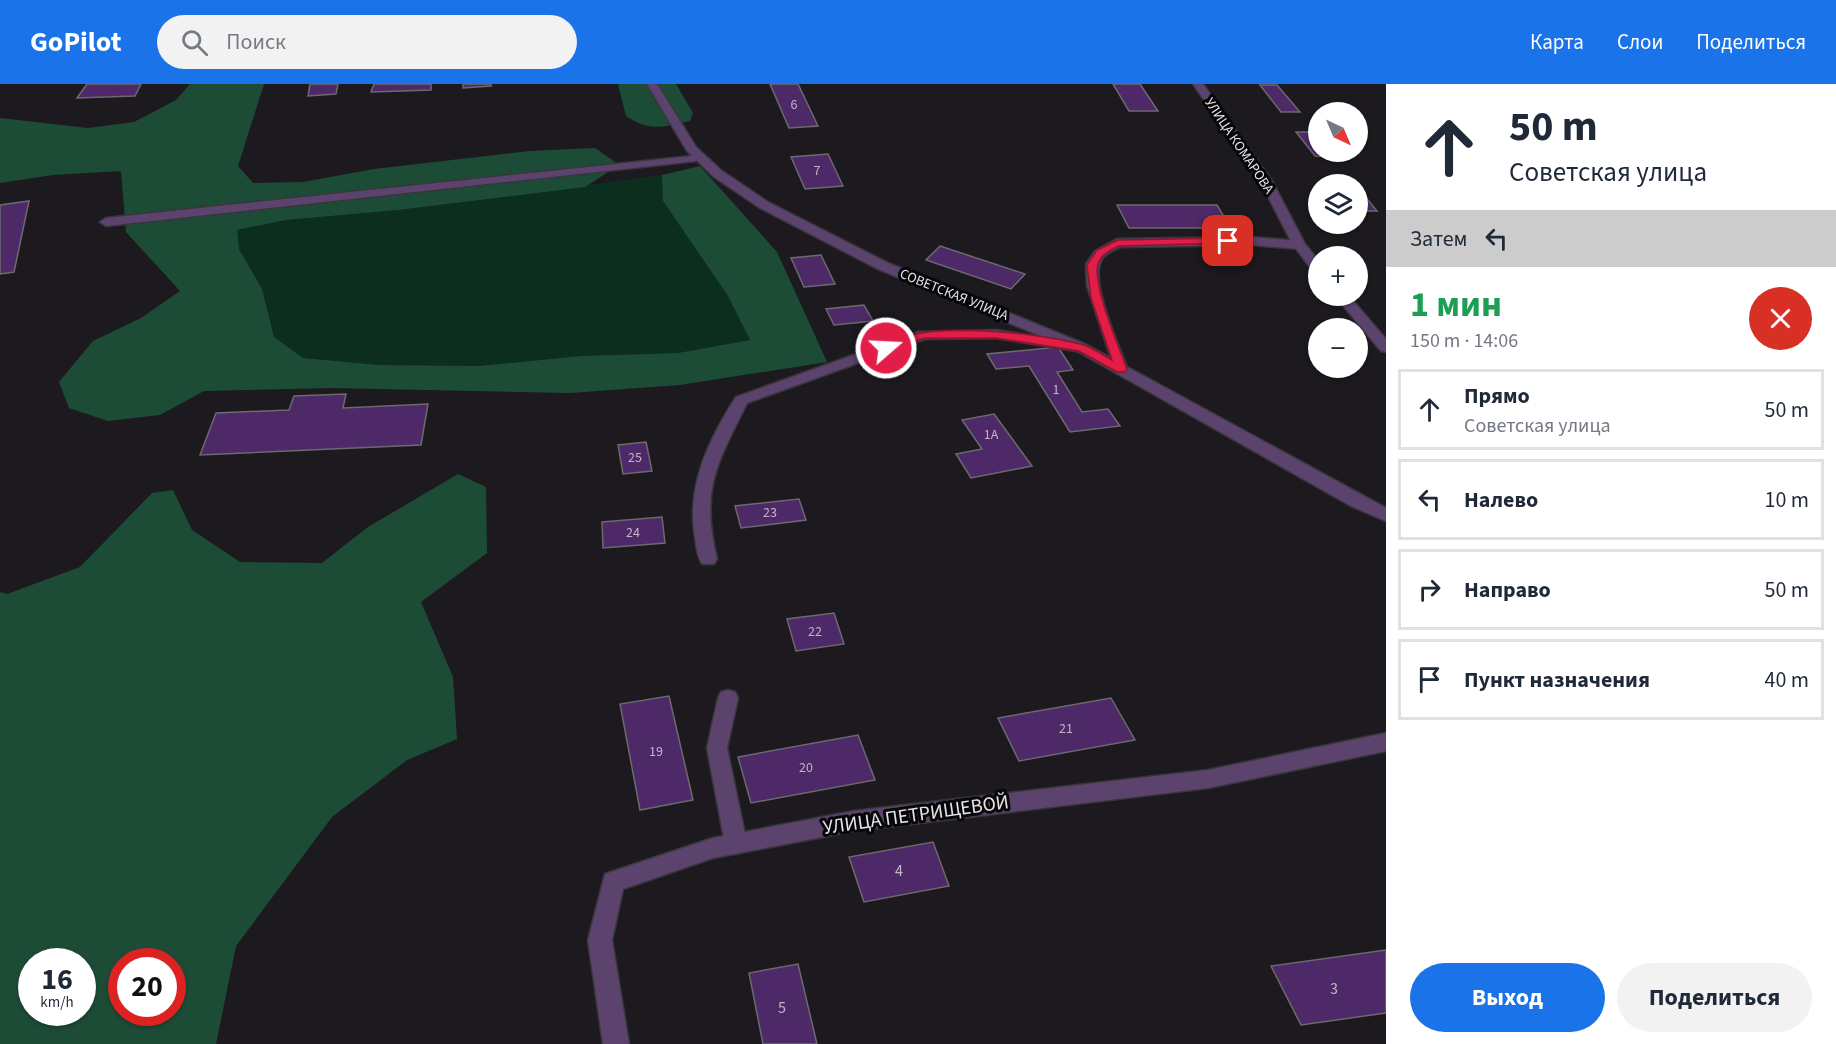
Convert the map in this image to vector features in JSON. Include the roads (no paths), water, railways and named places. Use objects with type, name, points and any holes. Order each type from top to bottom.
[{"type":"street","name":"СОВЕТСКАЯ УЛИЦА","points":[[652,84],[691,149],[718,174],[764,204],[882,266],[1082,348],[1357,502],[1386,515]]},
{"type":"street","name":"УЛИЦА КОМАРОВА","points":[[1198,84],[1266,181],[1299,245],[1308,256]]},
{"type":"street","points":[[106,222],[701,158]]},
{"type":"street","points":[[1121,369],[1096,298],[1092,265],[1100,252],[1118,243],[1252,241],[1299,245]]},
{"type":"street","points":[[1350,306],[1386,348]]},
{"type":"street","points":[[708,560],[702,535],[701,492],[717,449],[741,400],[923,335],[996,334],[1082,348]]},
{"type":"street","points":[[728,698],[717,748],[736,844]]},
{"type":"street","name":"УЛИЦА ПЕТРИЩЕВОЙ","points":[[616,1044],[600,940],[613,882],[712,848],[854,821],[1208,779],[1386,742]]}]
